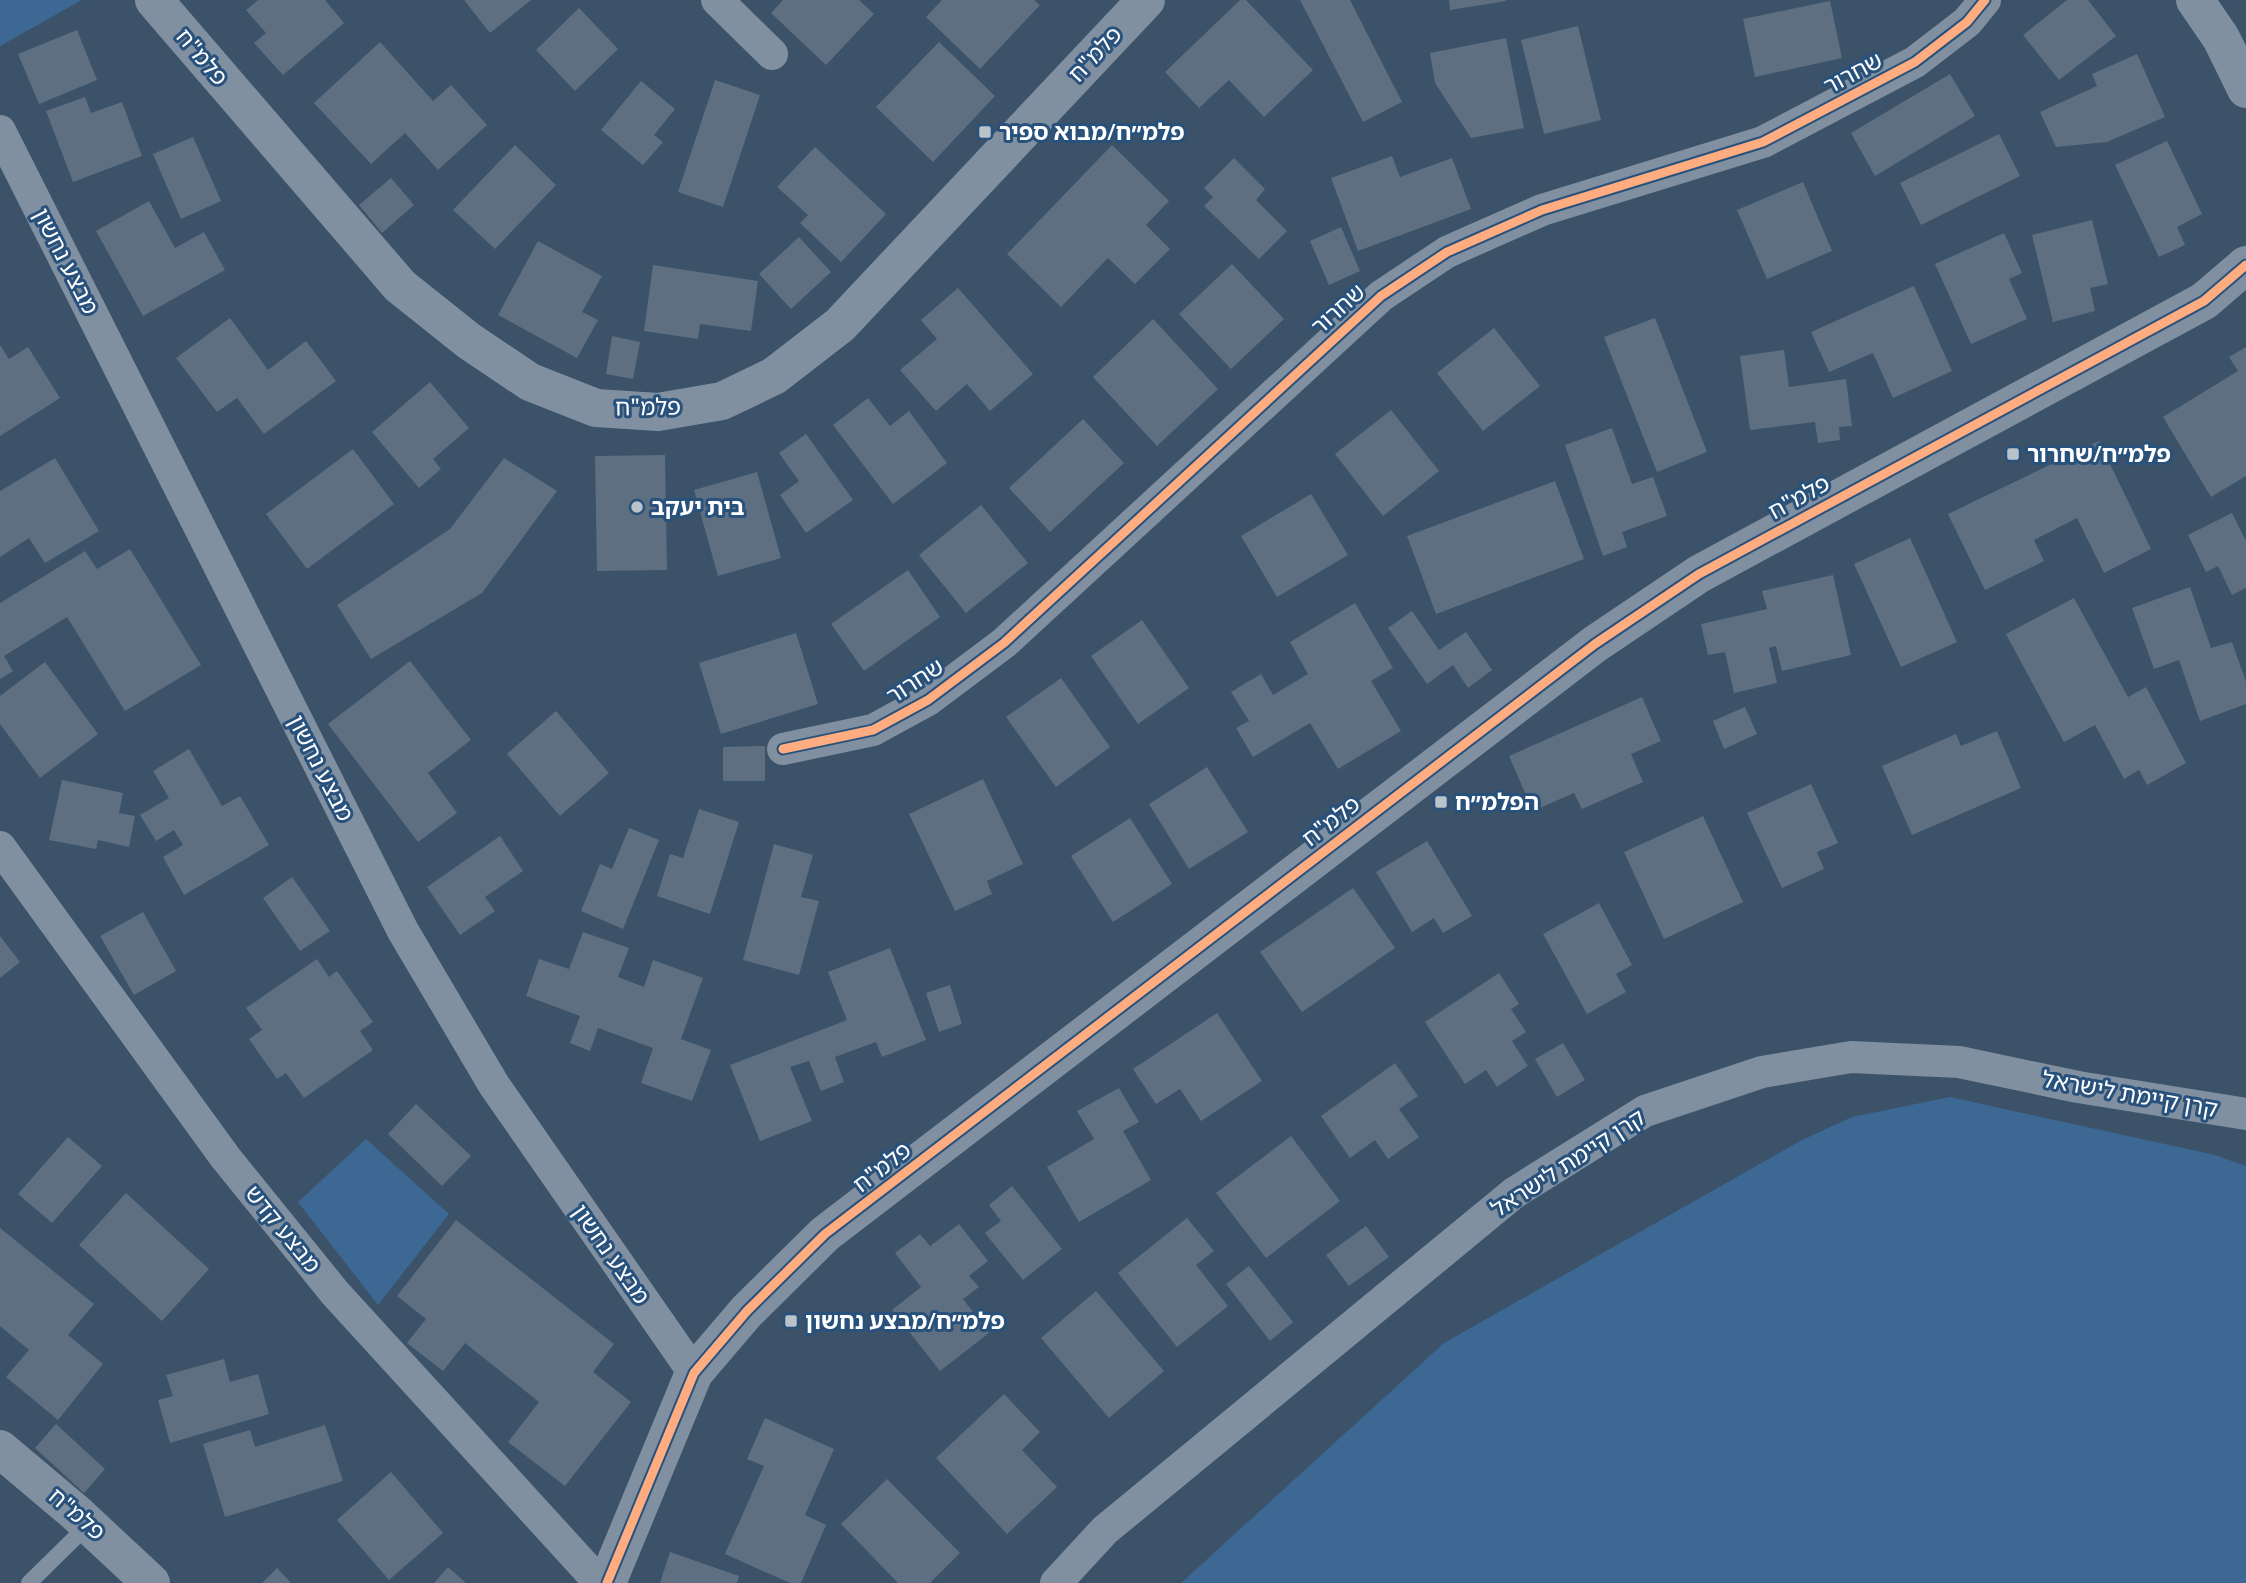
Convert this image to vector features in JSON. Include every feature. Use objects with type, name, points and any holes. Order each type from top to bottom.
[{"type":"street","name":"פלמ\"ח","points":[[154,0],[400,286],[469,341],[530,382],[596,408],[658,412],[722,401],[774,376],[840,325],[1146,0]]},
{"type":"street","points":[[717,0],[772,54]]},
{"type":"street","name":"שחרור","points":[[783,749],[873,730],[928,700],[1004,643],[1381,296],[1447,252],[1542,210],[1763,142],[1915,62],[1967,22],[1985,0]]},
{"type":"street","points":[[2195,0],[2221,37],[2246,89]]},
{"type":"street","name":"מבצע נחשון","points":[[0,131],[403,931],[494,1085],[694,1373]]},
{"type":"street","name":"פלמ\"ח","points":[[607,1583],[694,1373],[747,1311],[825,1234],[1595,644],[1699,574],[2204,301],[2246,265]]},
{"type":"street","name":"מבצע קדש","points":[[0,847],[225,1157],[318,1272],[600,1583]]},
{"type":"street","name":"קרן קיימת לישראל","points":[[1056,1583],[1105,1530],[1514,1193],[1645,1111],[1762,1072],[1851,1057],[1959,1062],[2077,1087],[2246,1114]]},
{"type":"street","name":"פלמ\"ח","points":[[0,1449],[89,1524],[151,1583]]},
{"type":"lane","points":[[29,1583],[89,1524]]},
{"type":"shaded area","points":[[0,0],[82,0],[0,46]]},
{"type":"shaded area","points":[[1950,1097],[2215,1155],[2246,1166],[2246,1583],[1181,1583],[1444,1343],[1802,1140],[1852,1117]]},
{"type":"shaded area","points":[[366,1139],[449,1214],[378,1305],[298,1202]]},
{"type":"building","points":[[258,0],[325,0],[344,23],[283,75],[254,43],[266,33],[246,10]]},
{"type":"building","points":[[464,0],[531,0],[490,33]]},
{"type":"building","points":[[783,0],[859,0],[874,14],[826,65],[771,13]]},
{"type":"building","points":[[942,0],[1034,0],[1040,5],[980,69],[926,17]]},
{"type":"building","points":[[1240,0],[1246,0],[1313,70],[1264,117],[1229,80],[1199,108],[1165,72]]},
{"type":"building","points":[[1300,0],[1350,0],[1402,102],[1363,122]]},
{"type":"building","points":[[1449,0],[1506,0],[1506,1],[1450,10]]},
{"type":"building","points":[[2067,0],[2088,0],[2116,36],[2059,80],[2023,35]]},
{"type":"building","points":[[1830,1],[1842,58],[1755,77],[1743,19]]},
{"type":"building","points":[[579,8],[618,49],[575,91],[536,50]]},
{"type":"building","points":[[1578,26],[1601,120],[1544,134],[1521,40]]},
{"type":"building","points":[[77,30],[97,80],[39,104],[18,54]]},
{"type":"building","points":[[1506,38],[1524,128],[1471,138],[1435,83],[1430,53]]},
{"type":"building","points":[[380,42],[433,101],[451,85],[487,125],[438,170],[405,133],[371,164],[314,103]]},
{"type":"building","points":[[939,42],[995,96],[933,162],[876,107]]},
{"type":"building","points":[[2137,54],[2165,117],[2107,142],[2056,147],[2040,112],[2097,86],[2092,74]]},
{"type":"building","points":[[1950,74],[1975,116],[1875,176],[1851,133]]},
{"type":"building","points":[[715,80],[760,95],[723,207],[678,192]]},
{"type":"building","points":[[641,81],[675,109],[654,135],[663,142],[643,165],[601,130]]},
{"type":"building","points":[[85,97],[91,113],[122,102],[142,156],[73,182],[46,111]]},
{"type":"building","points":[[1999,134],[2020,176],[1921,225],[1900,183]]},
{"type":"building","points":[[193,137],[221,201],[181,219],[153,154]]},
{"type":"building","points":[[2167,141],[2202,214],[2177,227],[2185,245],[2159,257],[2115,165]]},
{"type":"building","points":[[515,145],[556,185],[495,249],[453,210]]},
{"type":"building","points":[[1112,145],[1169,201],[1146,225],[1170,249],[1135,284],[1108,258],[1061,307],[1007,254]]},
{"type":"building","points":[[815,147],[886,214],[841,262],[800,223],[808,215],[777,187]]},
{"type":"building","points":[[1392,156],[1400,177],[1452,158],[1471,209],[1358,251],[1331,178]]},
{"type":"building","points":[[1234,158],[1265,189],[1256,200],[1287,231],[1259,259],[1204,206],[1213,197],[1204,188]]},
{"type":"building","points":[[391,178],[414,205],[382,233],[359,205]]},
{"type":"building","points":[[1803,182],[1832,251],[1767,279],[1737,210]]},
{"type":"building","points":[[149,201],[175,248],[204,232],[225,270],[143,316],[96,231]]},
{"type":"building","points":[[2092,220],[2108,284],[2090,288],[2095,311],[2053,322],[2032,235]]},
{"type":"building","points":[[1341,227],[1360,271],[1329,285],[1310,241]]},
{"type":"building","points":[[2004,233],[2022,273],[2009,279],[2027,319],[1971,344],[1935,264]]},
{"type":"building","points":[[799,237],[831,272],[791,309],[759,274]]},
{"type":"building","points":[[538,241],[602,276],[582,312],[598,320],[577,358],[498,315]]},
{"type":"building","points":[[1232,264],[1284,319],[1231,369],[1179,314]]},
{"type":"building","points":[[653,265],[758,281],[751,331],[700,324],[698,339],[644,331]]},
{"type":"building","points":[[1914,286],[1952,371],[1893,398],[1873,353],[1829,372],[1811,332]]},
{"type":"building","points":[[958,288],[1033,374],[990,411],[967,384],[936,411],[900,370],[937,339],[921,320]]},
{"type":"building","points":[[230,318],[268,370],[306,341],[336,381],[264,434],[237,398],[217,412],[176,358]]},
{"type":"building","points":[[1655,318],[1707,452],[1657,472],[1604,337]]},
{"type":"building","points":[[1153,319],[1218,389],[1157,446],[1093,377]]},
{"type":"building","points":[[1494,328],[1540,386],[1483,431],[1437,373]]},
{"type":"building","points":[[612,336],[640,342],[633,379],[606,374]]},
{"type":"building","points":[[0,345],[9,359],[28,347],[60,398],[0,436]]},
{"type":"building","points":[[2246,347],[2246,476],[2211,497],[2163,417],[2238,371],[2229,357]]},
{"type":"building","points":[[1784,350],[1789,387],[1846,379],[1852,426],[1839,427],[1840,440],[1818,443],[1815,422],[1750,430],[1740,356]]},
{"type":"building","points":[[430,382],[469,428],[433,459],[441,469],[419,488],[372,432]]},
{"type":"building","points":[[868,398],[890,426],[909,411],[947,463],[893,504],[833,425]]},
{"type":"building","points":[[1391,410],[1439,471],[1383,516],[1335,454]]},
{"type":"building","points":[[1083,419],[1124,463],[1050,532],[1009,488]]},
{"type":"building","points":[[1612,428],[1632,484],[1653,477],[1667,516],[1622,532],[1627,547],[1603,556],[1565,445]]},
{"type":"building","points":[[806,434],[853,500],[806,533],[780,495],[799,481],[779,453]]},
{"type":"building","points":[[2099,441],[2151,549],[2104,573],[2077,518],[2034,540],[2044,561],[1985,590],[1948,514]]},
{"type":"building","points":[[353,449],[394,504],[307,569],[266,514]]},
{"type":"building","points":[[665,455],[667,570],[597,571],[595,456]]},
{"type":"building","points":[[55,458],[99,531],[45,563],[29,538],[0,557],[0,491]]},
{"type":"building","points":[[504,458],[557,491],[482,593],[371,659],[337,605],[450,529]]},
{"type":"building","points":[[757,472],[781,558],[718,576],[694,490]]},
{"type":"building","points":[[1555,481],[1584,559],[1436,614],[1407,536]]},
{"type":"building","points":[[1311,494],[1348,555],[1277,597],[1241,536]]},
{"type":"building","points":[[981,505],[1028,563],[966,613],[919,555]]},
{"type":"building","points":[[2232,513],[2246,541],[2246,588],[2232,595],[2218,566],[2206,572],[2188,535]]},
{"type":"building","points":[[1910,538],[1957,642],[1901,667],[1854,564]]},
{"type":"building","points":[[130,549],[201,665],[125,711],[67,617],[4,656],[13,671],[0,679],[0,603],[85,551],[97,569]]},
{"type":"building","points":[[908,570],[940,617],[864,671],[831,624]]},
{"type":"building","points":[[1833,575],[1851,655],[1782,671],[1776,646],[1769,648],[1777,683],[1734,693],[1725,652],[1708,655],[1701,624],[1767,609],[1762,591]]},
{"type":"building","points":[[2190,587],[2211,648],[2232,642],[2246,682],[2246,704],[2200,721],[2179,660],[2154,669],[2132,608]]},
{"type":"building","points":[[2074,598],[2128,697],[2146,687],[2186,763],[2147,785],[2139,770],[2124,779],[2095,725],[2064,742],[2006,634]]},
{"type":"building","points":[[1355,603],[1393,668],[1371,681],[1401,731],[1338,769],[1310,723],[1253,757],[1236,728],[1249,721],[1231,692],[1261,674],[1273,695],[1308,674],[1290,642]]},
{"type":"building","points":[[1412,611],[1439,650],[1466,632],[1492,670],[1468,688],[1453,665],[1427,684],[1388,628]]},
{"type":"building","points":[[1142,620],[1189,688],[1138,724],[1091,656]]},
{"type":"building","points":[[796,633],[818,704],[721,734],[699,663]]},
{"type":"building","points":[[410,661],[471,740],[428,773],[457,813],[418,842],[328,724]]},
{"type":"building","points":[[45,662],[98,734],[40,778],[0,724],[0,696]]},
{"type":"building","points":[[1061,678],[1110,747],[1056,787],[1006,717]]},
{"type":"building","points":[[1642,697],[1661,741],[1631,754],[1643,782],[1582,809],[1574,793],[1533,811],[1509,756]]},
{"type":"building","points":[[1745,707],[1757,734],[1724,749],[1713,721]]},
{"type":"building","points":[[556,711],[609,773],[560,816],[507,754]]},
{"type":"building","points":[[1997,731],[2021,788],[1912,835],[1882,766],[1956,734],[1961,746]]},
{"type":"building","points":[[765,746],[765,781],[723,781],[723,747]]},
{"type":"building","points":[[189,749],[222,806],[240,796],[269,845],[184,895],[163,857],[183,845],[174,830],[156,841],[140,815],[169,798],[153,771]]},
{"type":"building","points":[[1207,767],[1248,832],[1189,869],[1149,804]]},
{"type":"building","points":[[983,779],[1023,864],[987,881],[992,894],[955,911],[909,814]]},
{"type":"building","points":[[62,780],[123,793],[119,813],[135,816],[129,847],[98,840],[96,849],[49,840]]},
{"type":"building","points":[[1811,784],[1838,843],[1817,852],[1824,869],[1782,888],[1747,813]]},
{"type":"building","points":[[699,809],[739,822],[710,914],[657,896],[670,854],[683,858]]},
{"type":"building","points":[[1703,816],[1743,902],[1664,939],[1624,852]]},
{"type":"building","points":[[1130,818],[1172,884],[1113,922],[1071,856]]},
{"type":"building","points":[[629,828],[659,840],[623,929],[581,911],[600,864],[612,869]]},
{"type":"building","points":[[500,836],[523,871],[485,897],[495,911],[460,935],[427,887]]},
{"type":"building","points":[[1427,841],[1472,916],[1443,933],[1434,918],[1412,932],[1376,872]]},
{"type":"building","points":[[774,844],[813,855],[801,897],[819,901],[799,975],[743,960]]},
{"type":"building","points":[[292,877],[330,931],[300,951],[263,898]]},
{"type":"building","points":[[1353,888],[1395,948],[1302,1012],[1260,952]]},
{"type":"building","points":[[1599,903],[1632,965],[1616,974],[1626,992],[1587,1014],[1543,934]]},
{"type":"building","points":[[143,912],[176,971],[134,995],[100,936]]},
{"type":"building","points":[[583,932],[629,948],[618,977],[644,987],[653,960],[703,978],[681,1039],[711,1050],[692,1101],[641,1083],[653,1048],[598,1028],[590,1051],[570,1043],[580,1016],[526,996],[539,959],[569,969]]},
{"type":"building","points":[[0,936],[20,962],[0,978]]},
{"type":"building","points":[[890,948],[926,1040],[882,1057],[876,1042],[835,1057],[844,1082],[821,1091],[809,1061],[790,1067],[812,1121],[760,1141],[730,1065],[847,1020],[828,972]]},
{"type":"building","points":[[317,959],[329,977],[337,971],[373,1022],[360,1031],[373,1050],[304,1098],[286,1073],[277,1079],[249,1039],[262,1030],[246,1008]]},
{"type":"building","points":[[1499,973],[1519,1004],[1511,1009],[1526,1032],[1512,1041],[1528,1066],[1497,1087],[1486,1070],[1465,1084],[1425,1022]]},
{"type":"building","points":[[950,985],[962,1024],[939,1032],[926,993]]},
{"type":"building","points":[[1217,1013],[1262,1081],[1201,1121],[1180,1089],[1156,1104],[1133,1069]]},
{"type":"building","points":[[1563,1043],[1585,1080],[1557,1097],[1535,1059]]},
{"type":"building","points":[[1395,1063],[1418,1096],[1399,1109],[1419,1137],[1388,1159],[1375,1140],[1350,1158],[1321,1116]]},
{"type":"building","points":[[1119,1088],[1139,1122],[1123,1131],[1151,1180],[1079,1222],[1047,1167],[1094,1139],[1077,1111]]},
{"type":"building","points":[[416,1104],[471,1156],[442,1186],[388,1134]]},
{"type":"building","points":[[1291,1136],[1340,1201],[1266,1258],[1216,1193]]},
{"type":"building","points":[[68,1137],[102,1166],[52,1223],[18,1194]]},
{"type":"building","points":[[1012,1186],[1062,1249],[1023,1280],[985,1233],[1001,1221],[989,1205]]},
{"type":"building","points":[[126,1193],[209,1269],[162,1321],[79,1245]]},
{"type":"building","points":[[1187,1218],[1214,1251],[1196,1265],[1228,1306],[1177,1347],[1118,1273]]},
{"type":"building","points":[[456,1220],[614,1344],[593,1372],[631,1402],[565,1486],[508,1442],[539,1402],[465,1343],[443,1371],[407,1343],[426,1319],[397,1296]]},
{"type":"building","points":[[959,1224],[988,1261],[969,1276],[979,1287],[963,1299],[989,1333],[940,1371],[892,1310],[921,1287],[895,1253],[920,1234],[930,1246]]},
{"type":"building","points":[[1366,1226],[1389,1257],[1349,1286],[1326,1255]]},
{"type":"building","points":[[0,1228],[94,1304],[68,1335],[103,1364],[58,1420],[6,1377],[29,1350],[0,1326]]},
{"type":"building","points":[[1249,1266],[1293,1322],[1270,1341],[1226,1284]]},
{"type":"building","points":[[1096,1291],[1164,1371],[1109,1418],[1041,1338]]},
{"type":"building","points":[[224,1359],[230,1382],[258,1374],[269,1414],[170,1443],[158,1400],[173,1396],[166,1375]]},
{"type":"building","points":[[1004,1394],[1040,1432],[1022,1450],[1057,1487],[1007,1534],[936,1458]]},
{"type":"building","points":[[765,1418],[834,1449],[805,1515],[826,1525],[801,1583],[790,1583],[725,1554],[764,1466],[747,1459]]},
{"type":"building","points":[[56,1424],[105,1469],[84,1493],[35,1448]]},
{"type":"building","points":[[325,1425],[343,1481],[225,1517],[203,1444],[250,1430],[255,1447]]},
{"type":"building","points":[[391,1472],[443,1533],[389,1580],[337,1520]]},
{"type":"building","points":[[887,1479],[960,1553],[930,1583],[898,1583],[841,1524]]},
{"type":"building","points":[[670,1552],[739,1576],[737,1583],[660,1583]]},
{"type":"building","points":[[448,1567],[466,1583],[434,1583]]},
{"type":"building","points":[[277,1568],[291,1583],[262,1583]]},
{"type":"cycle path","points":[[783,749],[873,730],[928,700],[1004,643],[1381,296],[1447,252],[1542,210],[1763,142],[1915,62],[1967,22],[1985,0]]},
{"type":"cycle path","points":[[607,1583],[694,1373],[747,1311],[825,1234],[1595,644],[1699,574],[2204,301],[2246,265]]},
{"type":"place","name":"פלמ״ח/מבוא ספיר","points":[[985,132]]},
{"type":"place","name":"פלמ״ח/שחרור","points":[[2013,454]]},
{"type":"place","name":"בית יעקב","points":[[637,507]]},
{"type":"place","name":"הפלמ״ח","points":[[1441,802]]},
{"type":"place","name":"פלמ״ח/מבצע נחשון","points":[[791,1321]]}]
